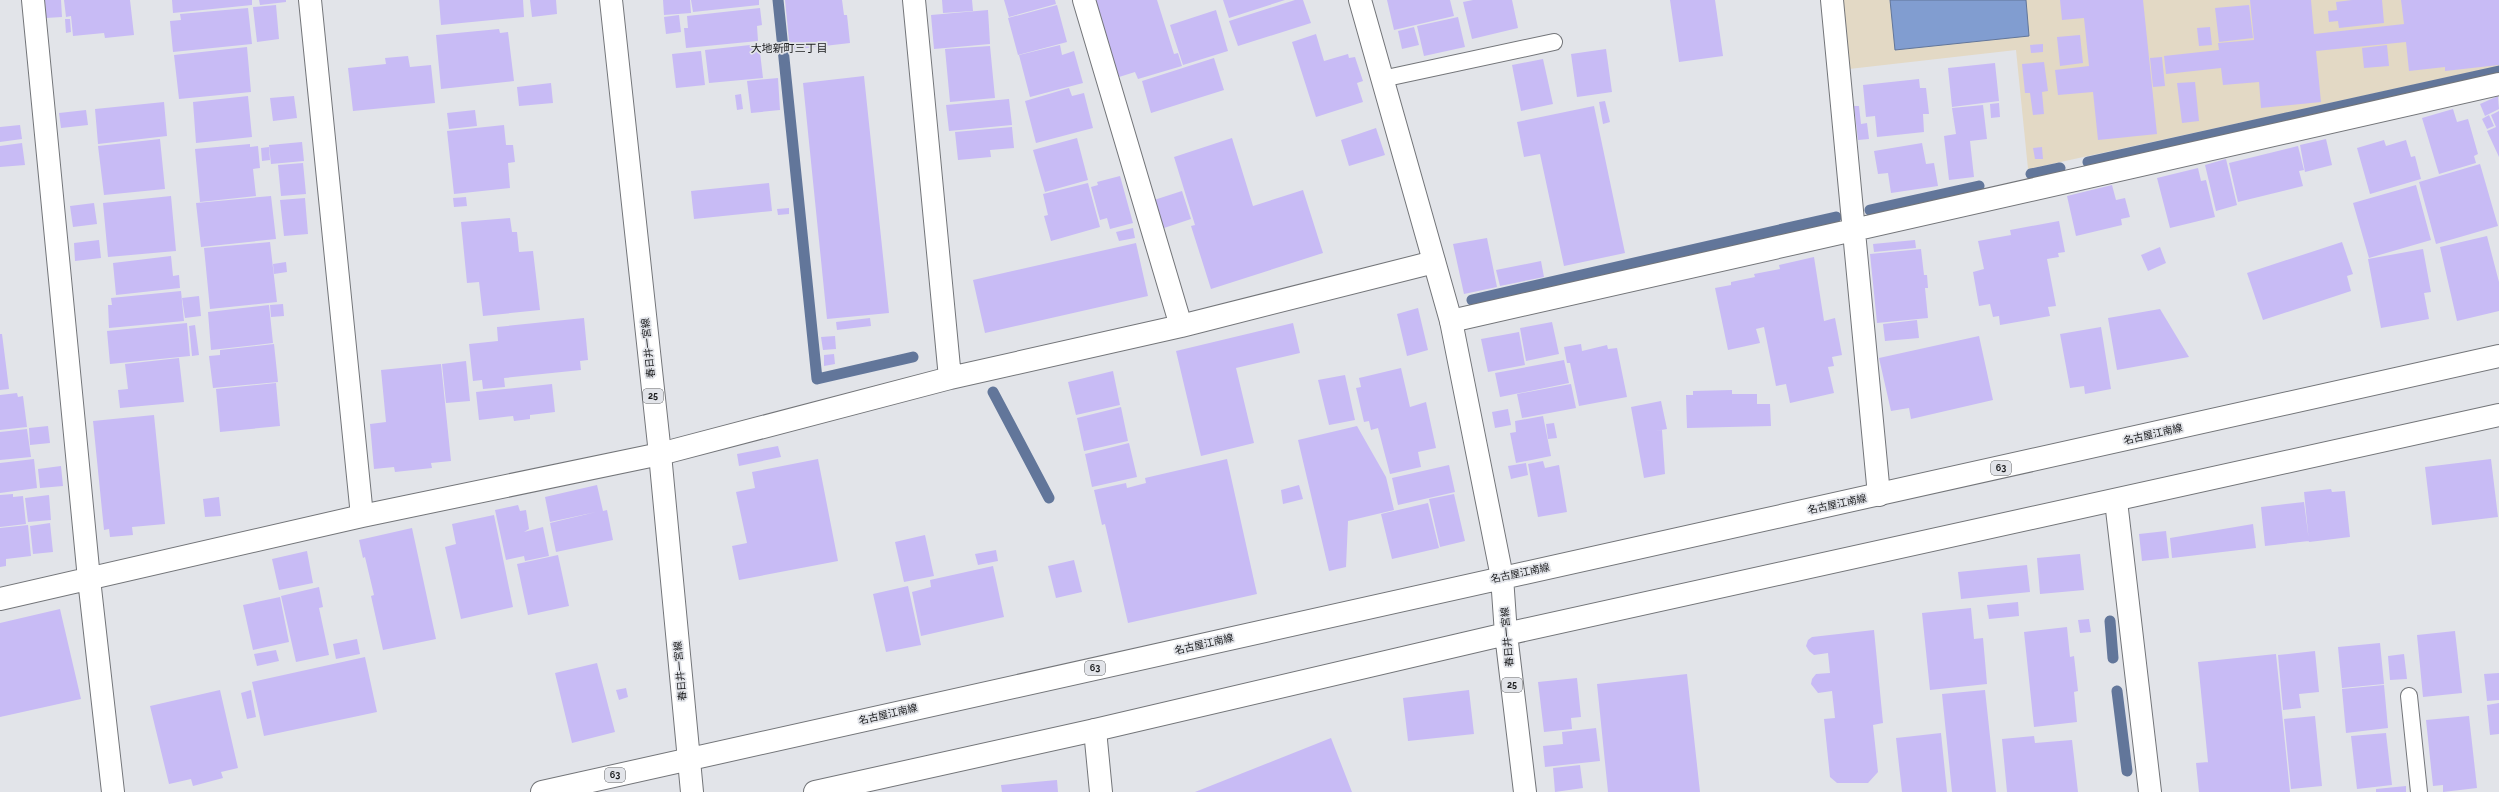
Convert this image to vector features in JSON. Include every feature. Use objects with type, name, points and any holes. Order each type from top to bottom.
[{"type":"street","points":[[33,0],[90,579],[113,792]]},
{"type":"street","points":[[310,0],[362,516]]},
{"type":"street","name":"春日井一宮線","points":[[611,0],[660,454],[692,792]]},
{"type":"street","points":[[914,0],[950,378]]},
{"type":"street","points":[[1084,0],[1181,326]]},
{"type":"street","name":"春日井一宮線","points":[[1360,0],[1451,321],[1502,577],[1506,634],[1524,792]]},
{"type":"street","points":[[1832,0],[1879,495]]},
{"type":"street","points":[[1451,321],[2499,84]]},
{"type":"street","points":[[0,599],[362,516],[660,454],[950,378],[1181,326],[1434,262]]},
{"type":"street","name":"名古屋江南線","points":[[542,792],[2499,356]]},
{"type":"street","points":[[815,792],[1095,730],[1506,634],[2116,501],[2499,414]]},
{"type":"street","points":[[2116,501],[2150,792]]},
{"type":"street","points":[[1095,730],[1101,792]]},
{"type":"lane","points":[[1382,79],[1554,42]]},
{"type":"lane","points":[[2409,696],[2419,792]]},
{"type":"shaded area","points":[[1841,0],[2499,0],[2499,66],[2028,169],[2016,50],[1849,69]]},
{"type":"water","points":[[1890,0],[2026,0],[2029,36],[1895,50]]},
{"type":"building","points":[[45,0],[61,0],[62,17],[46,18]]},
{"type":"building","points":[[64,0],[130,0],[134,35],[105,38],[104,33],[73,36],[71,16],[66,17]]},
{"type":"building","points":[[172,0],[252,0],[252,5],[173,13]]},
{"type":"building","points":[[259,0],[286,0],[286,2],[260,5]]},
{"type":"building","points":[[439,0],[523,0],[524,17],[441,25]]},
{"type":"building","points":[[530,0],[556,0],[557,14],[532,17]]},
{"type":"building","points":[[663,0],[690,0],[691,13],[664,15]]},
{"type":"building","points":[[691,0],[759,0],[759,5],[693,12]]},
{"type":"building","points":[[785,0],[842,0],[844,15],[847,15],[850,43],[790,50]]},
{"type":"building","points":[[942,0],[972,0],[973,11],[943,13]]},
{"type":"building","points":[[1004,0],[1055,0],[1056,4],[1009,17]]},
{"type":"building","points":[[1095,0],[1157,0],[1174,54],[1178,53],[1182,66],[1138,79],[1135,72],[1119,77]]},
{"type":"building","points":[[1223,0],[1285,0],[1229,18]]},
{"type":"building","points":[[1295,0],[1303,0],[1311,23],[1238,46],[1229,21]]},
{"type":"building","points":[[1387,0],[1450,0],[1454,16],[1394,30]]},
{"type":"building","points":[[1473,0],[1512,0],[1518,28],[1472,39],[1463,2]]},
{"type":"building","points":[[1670,0],[1715,0],[1723,56],[1679,62]]},
{"type":"building","points":[[2060,0],[2143,0],[2157,134],[2098,140],[2093,92],[2058,95],[2055,70],[2089,66],[2084,18],[2062,20]]},
{"type":"building","points":[[2250,0],[2311,0],[2314,34],[2404,24],[2401,0],[2499,0],[2499,65],[2445,71],[2445,67],[2409,71],[2406,42],[2316,51],[2321,102],[2261,108],[2259,82],[2223,85],[2221,68],[2166,74],[2164,56],[2219,50],[2218,43],[2254,40]]},
{"type":"building","points":[[2352,0],[2382,0],[2384,23],[2339,28],[2338,21],[2329,22],[2328,11],[2337,10],[2336,2]]},
{"type":"building","points":[[276,5],[279,39],[257,42],[253,7]]},
{"type":"building","points":[[1057,5],[1067,42],[1018,55],[1008,18]]},
{"type":"building","points":[[2249,5],[2253,38],[2219,42],[2215,8]]},
{"type":"building","points":[[248,8],[252,44],[173,52],[170,21],[181,20],[180,14]]},
{"type":"building","points":[[760,8],[762,25],[757,26],[758,41],[686,48],[684,28],[688,28],[687,16]]},
{"type":"building","points":[[988,10],[990,44],[934,49],[931,15]]},
{"type":"building","points":[[1216,10],[1228,51],[1183,65],[1170,25]]},
{"type":"building","points":[[679,15],[681,32],[666,34],[664,17]]},
{"type":"building","points":[[1458,17],[1465,47],[1424,56],[1417,26]]},
{"type":"building","points":[[65,19],[70,19],[71,32],[66,33]]},
{"type":"building","points":[[1414,27],[1419,45],[1402,49],[1398,31]]},
{"type":"building","points":[[2210,27],[2212,45],[2199,46],[2197,28]]},
{"type":"building","points":[[499,29],[500,33],[508,32],[514,81],[441,89],[436,35]]},
{"type":"building","points":[[1316,34],[1324,61],[1348,54],[1349,58],[1355,57],[1363,81],[1357,83],[1363,102],[1316,117],[1292,42]]},
{"type":"building","points":[[2080,35],[2083,63],[2060,66],[2057,37]]},
{"type":"building","points":[[759,44],[763,78],[709,83],[705,50]]},
{"type":"building","points":[[2043,44],[2043,52],[2031,53],[2030,45]]},
{"type":"building","points":[[1060,45],[1062,55],[1074,51],[1083,83],[1030,97],[1019,55]]},
{"type":"building","points":[[2387,45],[2389,66],[2364,68],[2362,48]]},
{"type":"building","points":[[990,46],[995,98],[950,102],[945,49]]},
{"type":"building","points":[[247,47],[251,92],[179,99],[174,55]]},
{"type":"building","points":[[1606,49],[1612,92],[1577,97],[1571,54]]},
{"type":"building","points":[[701,51],[705,85],[676,88],[672,54]]},
{"type":"building","points":[[408,56],[410,67],[431,65],[435,103],[353,111],[348,68],[386,64],[385,58]]},
{"type":"building","points":[[2162,57],[2165,86],[2153,87],[2150,58]]},
{"type":"building","points":[[1214,58],[1224,90],[1151,113],[1142,81]]},
{"type":"building","points":[[1543,59],[1553,104],[1521,111],[1512,65]]},
{"type":"building","points":[[2044,62],[2048,91],[2042,92],[2044,114],[2033,115],[2030,93],[2025,93],[2022,64]]},
{"type":"building","points":[[1995,63],[1999,101],[1952,107],[1948,68]]},
{"type":"building","points":[[864,76],[889,313],[827,319],[803,83]]},
{"type":"building","points":[[778,78],[780,110],[751,113],[747,81]]},
{"type":"building","points":[[1919,79],[1920,88],[1926,88],[1929,114],[1923,114],[1924,132],[1877,137],[1875,116],[1866,117],[1863,85]]},
{"type":"building","points":[[2195,82],[2199,121],[2182,123],[2177,83]]},
{"type":"building","points":[[551,83],[553,103],[519,106],[517,87]]},
{"type":"building","points":[[1069,88],[1072,96],[1084,93],[1093,128],[1036,143],[1025,101]]},
{"type":"building","points":[[741,94],[743,109],[737,110],[735,95]]},
{"type":"building","points":[[248,96],[252,137],[196,143],[193,102]]},
{"type":"building","points":[[294,96],[297,118],[273,121],[270,98]]},
{"type":"building","points":[[2498,96],[2499,109],[2485,116],[2480,104]]},
{"type":"building","points":[[1009,99],[1012,125],[949,131],[946,105]]},
{"type":"building","points":[[1605,101],[1610,122],[1603,124],[1599,102]]},
{"type":"building","points":[[164,102],[167,136],[98,144],[95,109]]},
{"type":"building","points":[[1999,103],[2000,117],[1991,118],[1990,104]]},
{"type":"building","points":[[1983,105],[1987,139],[1970,141],[1974,177],[1949,180],[1944,136],[1956,134],[1952,108]]},
{"type":"building","points":[[1594,106],[1625,253],[1564,266],[1540,154],[1524,157],[1517,122]]},
{"type":"building","points":[[1854,106],[1859,106],[1861,124],[1867,123],[1869,139],[1858,140]]},
{"type":"building","points":[[2453,109],[2457,122],[2468,119],[2478,154],[2474,156],[2476,163],[2439,174],[2422,118]]},
{"type":"building","points":[[86,110],[88,125],[61,128],[59,113]]},
{"type":"building","points":[[475,110],[477,126],[449,129],[447,113]]},
{"type":"building","points":[[2499,111],[2499,157],[2487,131],[2496,127],[2491,115]]},
{"type":"building","points":[[2489,115],[2494,126],[2487,129],[2482,119]]},
{"type":"building","points":[[20,125],[22,139],[0,142],[0,127]]},
{"type":"building","points":[[504,125],[506,145],[513,145],[515,162],[508,163],[510,188],[454,194],[447,131]]},
{"type":"building","points":[[1012,127],[1014,148],[990,150],[991,157],[958,160],[955,132]]},
{"type":"building","points":[[1376,128],[1385,155],[1349,166],[1341,140]]},
{"type":"building","points":[[1077,138],[1088,180],[1045,192],[1033,150]]},
{"type":"building","points":[[1232,138],[1253,206],[1303,190],[1323,253],[1211,289],[1191,226],[1195,225],[1174,157]]},
{"type":"building","points":[[160,139],[165,189],[104,195],[98,146]]},
{"type":"building","points":[[2326,139],[2332,165],[2305,172],[2300,145]]},
{"type":"building","points":[[2384,140],[2386,146],[2406,140],[2411,157],[2415,156],[2421,179],[2370,194],[2357,148]]},
{"type":"building","points":[[302,142],[304,161],[271,164],[269,145]]},
{"type":"building","points":[[22,143],[25,165],[0,167],[0,146]]},
{"type":"building","points":[[1922,143],[1926,164],[1934,163],[1938,186],[1891,193],[1888,173],[1878,174],[1874,151]]},
{"type":"building","points":[[250,144],[250,147],[258,146],[260,168],[253,169],[256,196],[200,202],[195,149]]},
{"type":"building","points":[[2298,146],[2304,170],[2299,171],[2303,186],[2238,202],[2229,163]]},
{"type":"building","points":[[269,147],[270,160],[262,161],[261,148]]},
{"type":"building","points":[[2042,147],[2043,159],[2035,159],[2033,148]]},
{"type":"building","points":[[2226,159],[2237,205],[2216,211],[2205,165]]},
{"type":"building","points":[[303,163],[306,194],[281,196],[278,165]]},
{"type":"building","points":[[2480,164],[2498,226],[2436,244],[2419,182]]},
{"type":"building","points":[[2198,168],[2201,181],[2206,180],[2215,217],[2170,228],[2157,178]]},
{"type":"building","points":[[1120,176],[1133,223],[1110,229],[1107,218],[1100,220],[1091,187],[1098,185],[1097,182]]},
{"type":"building","points":[[769,183],[772,211],[694,219],[691,191]]},
{"type":"building","points":[[1088,183],[1100,227],[1051,241],[1044,216],[1048,215],[1043,194]]},
{"type":"building","points":[[2112,185],[2116,200],[2125,198],[2130,217],[2121,219],[2122,225],[2076,236],[2067,196]]},
{"type":"building","points":[[2416,185],[2431,240],[2369,258],[2353,203]]},
{"type":"building","points":[[1182,191],[1191,219],[1164,228],[1154,200]]},
{"type":"building","points":[[171,196],[176,251],[108,257],[103,203]]},
{"type":"building","points":[[271,196],[276,239],[201,247],[196,203]]},
{"type":"building","points":[[466,197],[467,206],[454,207],[453,198]]},
{"type":"building","points":[[305,198],[308,234],[284,236],[280,200]]},
{"type":"building","points":[[94,203],[97,224],[73,227],[70,206]]},
{"type":"building","points":[[789,208],[789,214],[778,215],[777,209]]},
{"type":"building","points":[[510,218],[512,232],[517,232],[519,252],[533,251],[540,310],[483,316],[479,282],[467,283],[461,222]]},
{"type":"building","points":[[2059,221],[2065,252],[2058,253],[2059,257],[2047,259],[2056,306],[2048,307],[2050,316],[2000,325],[1999,316],[1993,317],[1990,304],[1979,306],[1973,272],[1984,269],[1978,241],[2011,235],[2010,230]]},
{"type":"building","points":[[1133,228],[1135,238],[1119,241],[1116,232]]},
{"type":"building","points":[[2487,236],[2499,282],[2499,311],[2457,321],[2440,247]]},
{"type":"building","points":[[1487,238],[1497,287],[1464,294],[1453,244]]},
{"type":"building","points":[[99,240],[101,258],[75,261],[74,243]]},
{"type":"building","points":[[1915,240],[1916,248],[1874,252],[1873,244]]},
{"type":"building","points":[[270,242],[277,302],[210,309],[204,248]]},
{"type":"building","points":[[2342,242],[2353,274],[2347,276],[2351,291],[2263,320],[2247,273]]},
{"type":"building","points":[[1136,243],[1148,296],[985,333],[973,280]]},
{"type":"building","points":[[2160,247],[2166,263],[2148,271],[2141,255]]},
{"type":"building","points":[[1921,249],[1924,275],[1927,275],[1928,288],[1925,288],[1928,318],[1877,323],[1870,254]]},
{"type":"building","points":[[2423,249],[2431,292],[2424,293],[2429,319],[2381,328],[2368,259]]},
{"type":"building","points":[[171,256],[173,276],[179,275],[180,288],[116,295],[113,263]]},
{"type":"building","points":[[1814,257],[1824,321],[1835,318],[1842,355],[1832,357],[1834,366],[1828,367],[1834,393],[1790,403],[1786,384],[1776,386],[1764,327],[1756,329],[1760,343],[1728,350],[1715,288],[1731,285],[1731,282],[1755,277],[1754,274],[1780,269],[1779,265]]},
{"type":"building","points":[[1541,261],[1544,277],[1500,286],[1496,270]]},
{"type":"building","points":[[286,262],[287,272],[274,274],[273,264]]},
{"type":"building","points":[[181,291],[184,321],[109,328],[108,305],[112,305],[111,298]]},
{"type":"building","points":[[199,296],[201,316],[185,318],[182,298]]},
{"type":"building","points":[[283,304],[284,316],[271,317],[270,305]]},
{"type":"building","points":[[269,305],[273,343],[211,350],[208,312]]},
{"type":"building","points":[[1418,308],[1428,350],[1407,356],[1397,314]]},
{"type":"building","points":[[2160,309],[2189,357],[2117,370],[2108,318]]},
{"type":"building","points":[[584,318],[588,360],[580,361],[581,370],[504,378],[505,387],[483,389],[482,380],[473,381],[469,344],[498,341],[497,327]]},
{"type":"building","points":[[870,318],[871,326],[837,330],[836,322]]},
{"type":"building","points":[[1917,320],[1919,338],[1885,341],[1883,324]]},
{"type":"building","points":[[1552,322],[1559,354],[1526,361],[1520,328]]},
{"type":"building","points":[[187,323],[190,356],[110,364],[107,331]]},
{"type":"building","points":[[1293,323],[1300,353],[1236,368],[1254,443],[1201,456],[1176,351]]},
{"type":"building","points":[[195,325],[199,355],[192,356],[189,326]]},
{"type":"building","points":[[2101,327],[2111,389],[2085,394],[2084,386],[2070,388],[2060,334]]},
{"type":"building","points":[[1519,332],[1525,365],[1488,372],[1481,339]]},
{"type":"building","points":[[0,334],[2,334],[9,389],[0,390]]},
{"type":"building","points":[[835,336],[836,349],[823,350],[821,337]]},
{"type":"building","points":[[1979,336],[1993,400],[1911,419],[1909,408],[1891,411],[1879,358]]},
{"type":"building","points":[[274,344],[278,382],[213,388],[209,356],[220,355],[220,350]]},
{"type":"building","points":[[1581,344],[1582,351],[1607,345],[1608,349],[1617,348],[1627,397],[1579,406],[1570,363],[1567,363],[1564,347]]},
{"type":"building","points":[[834,354],[835,364],[824,366],[824,355]]},
{"type":"building","points":[[179,358],[184,402],[120,408],[118,390],[128,389],[125,364]]},
{"type":"building","points":[[1564,360],[1569,383],[1500,397],[1495,373]]},
{"type":"building","points":[[466,361],[470,401],[446,403],[442,364]]},
{"type":"building","points":[[441,364],[451,461],[431,463],[432,468],[395,472],[394,467],[374,469],[370,424],[386,422],[381,370]]},
{"type":"building","points":[[1401,368],[1410,407],[1426,402],[1436,448],[1418,452],[1421,467],[1390,474],[1378,428],[1371,430],[1369,421],[1364,422],[1356,388],[1361,387],[1359,378]]},
{"type":"building","points":[[1113,371],[1120,405],[1076,415],[1068,382]]},
{"type":"building","points":[[1345,375],[1355,420],[1329,425],[1318,380]]},
{"type":"building","points":[[276,383],[280,426],[220,432],[216,389]]},
{"type":"building","points":[[552,384],[555,412],[530,415],[530,419],[514,421],[513,416],[479,420],[476,392]]},
{"type":"building","points":[[1571,384],[1576,408],[1522,418],[1517,394]]},
{"type":"building","points":[[1732,390],[1732,394],[1757,394],[1757,404],[1770,404],[1771,426],[1687,428],[1686,395],[1693,395],[1693,391]]},
{"type":"building","points":[[17,393],[18,397],[23,396],[27,427],[0,430],[0,395]]},
{"type":"building","points":[[1661,401],[1667,429],[1655,431],[1662,430],[1665,474],[1644,478],[1631,407]]},
{"type":"building","points":[[1121,407],[1128,441],[1084,451],[1077,418]]},
{"type":"building","points":[[1508,409],[1511,425],[1495,428],[1492,412]]},
{"type":"building","points":[[154,415],[165,524],[132,527],[133,535],[110,537],[109,529],[104,530],[93,421]]},
{"type":"building","points":[[1543,416],[1551,456],[1516,463],[1510,433],[1516,432],[1515,421]]},
{"type":"building","points":[[1554,423],[1557,438],[1548,439],[1546,424]]},
{"type":"building","points":[[48,426],[50,443],[30,445],[29,428]]},
{"type":"building","points":[[1357,426],[1386,477],[1394,510],[1348,521],[1346,567],[1329,571],[1298,440]]},
{"type":"building","points":[[27,429],[31,457],[0,460],[0,432]]},
{"type":"building","points":[[1129,443],[1137,477],[1092,487],[1085,454]]},
{"type":"building","points":[[778,446],[781,457],[739,466],[737,454]]},
{"type":"building","points":[[34,459],[37,488],[0,493],[0,463]]},
{"type":"building","points":[[818,459],[838,561],[739,580],[732,546],[747,543],[736,492],[755,488],[752,472]]},
{"type":"building","points":[[1227,459],[1257,594],[1128,623],[1105,524],[1102,525],[1094,490],[1126,483],[1127,488],[1146,483],[1145,478]]},
{"type":"building","points":[[2491,459],[2498,517],[2432,525],[2425,467]]},
{"type":"building","points":[[1543,461],[1545,468],[1559,465],[1567,512],[1538,517],[1528,464]]},
{"type":"building","points":[[1526,463],[1528,475],[1511,479],[1508,466]]},
{"type":"building","points":[[1449,465],[1455,492],[1398,505],[1392,478]]},
{"type":"building","points":[[61,466],[63,486],[40,488],[38,469]]},
{"type":"building","points":[[597,485],[603,511],[607,510],[613,540],[556,552],[550,523],[596,512],[550,522],[545,497]]},
{"type":"building","points":[[1299,485],[1303,499],[1283,504],[1281,490]]},
{"type":"building","points":[[2331,489],[2332,492],[2345,491],[2350,537],[2309,542],[2304,492]]},
{"type":"building","points":[[13,494],[13,497],[23,496],[26,524],[0,527],[0,495]]},
{"type":"building","points":[[1454,494],[1465,541],[1440,547],[1429,499]]},
{"type":"building","points":[[49,495],[51,520],[28,522],[25,498]]},
{"type":"building","points":[[219,497],[221,516],[205,517],[203,499]]},
{"type":"building","points":[[2304,502],[2309,541],[2265,546],[2261,507]]},
{"type":"building","points":[[1428,503],[1439,548],[1392,559],[1381,514]]},
{"type":"building","points":[[518,505],[520,511],[526,510],[529,529],[524,532],[543,527],[549,556],[525,561],[524,556],[506,560],[495,510]]},
{"type":"building","points":[[494,515],[513,607],[461,619],[445,547],[456,544],[452,524]]},
{"type":"building","points":[[50,523],[53,552],[33,554],[30,526]]},
{"type":"building","points":[[2253,524],[2256,548],[2172,558],[2170,538]]},
{"type":"building","points":[[28,525],[31,556],[6,559],[6,566],[0,567],[0,528]]},
{"type":"building","points":[[412,528],[436,639],[383,650],[371,596],[374,595],[365,557],[363,558],[359,540]]},
{"type":"building","points":[[2166,531],[2169,558],[2142,561],[2139,534]]},
{"type":"building","points":[[925,535],[934,576],[904,582],[895,542]]},
{"type":"building","points":[[996,550],[998,561],[978,565],[975,554]]},
{"type":"building","points":[[307,551],[313,583],[279,590],[272,559]]},
{"type":"building","points":[[2080,554],[2084,590],[2040,594],[2037,558]]},
{"type":"building","points":[[558,555],[569,606],[528,615],[517,564]]},
{"type":"building","points":[[1074,560],[1082,592],[1056,598],[1048,566]]},
{"type":"building","points":[[2027,565],[2030,592],[1961,599],[1958,572]]},
{"type":"building","points":[[993,566],[1004,617],[921,636],[912,592],[931,587],[930,580]]},
{"type":"building","points":[[908,586],[921,645],[886,652],[873,594]]},
{"type":"building","points":[[319,587],[323,607],[319,608],[329,655],[296,662],[281,596]]},
{"type":"building","points":[[280,597],[289,642],[253,650],[243,605]]},
{"type":"building","points":[[2018,602],[2019,616],[1989,619],[1987,605]]},
{"type":"building","points":[[1971,608],[1974,639],[1983,638],[1987,684],[1930,690],[1922,613]]},
{"type":"building","points":[[60,609],[81,699],[0,717],[0,623]]},
{"type":"building","points":[[2089,619],[2091,632],[2080,633],[2078,620]]},
{"type":"building","points":[[2067,627],[2070,657],[2074,656],[2078,691],[2074,692],[2077,722],[2034,727],[2024,632]]},
{"type":"building","points":[[1874,630],[1883,723],[1873,725],[1878,772],[1868,783],[1837,783],[1830,777],[1824,719],[1835,718],[1832,691],[1818,693],[1811,684],[1812,679],[1816,674],[1830,673],[1828,653],[1814,655],[1806,646],[1808,640],[1812,637]]},
{"type":"building","points":[[2455,631],[2462,693],[2423,697],[2417,635]]},
{"type":"building","points":[[357,639],[360,654],[336,659],[333,644]]},
{"type":"building","points":[[2380,643],[2384,684],[2342,688],[2338,647]]},
{"type":"building","points":[[276,650],[279,661],[257,666],[254,654]]},
{"type":"building","points":[[2315,651],[2319,692],[2299,694],[2301,708],[2283,710],[2278,655]]},
{"type":"building","points":[[2276,654],[2290,792],[2211,792],[2198,662]]},
{"type":"building","points":[[2404,654],[2407,679],[2390,680],[2388,656]]},
{"type":"building","points":[[365,657],[377,712],[264,736],[252,682]]},
{"type":"building","points":[[597,663],[615,732],[572,743],[555,673]]},
{"type":"building","points":[[2499,673],[2499,700],[2487,701],[2484,674]]},
{"type":"building","points":[[1687,674],[1700,792],[1608,792],[1597,684]]},
{"type":"building","points":[[1577,678],[1581,717],[1571,718],[1572,729],[1544,732],[1538,682]]},
{"type":"building","points":[[2384,685],[2388,728],[2346,733],[2342,689]]},
{"type":"building","points":[[626,688],[628,697],[619,700],[616,690]]},
{"type":"building","points":[[220,690],[238,768],[221,772],[223,778],[193,786],[191,779],[169,784],[150,706]]},
{"type":"building","points":[[251,690],[256,717],[247,719],[241,693]]},
{"type":"building","points":[[1469,690],[1474,734],[1408,741],[1403,698]]},
{"type":"building","points":[[1985,690],[1996,792],[1952,792],[1942,694]]},
{"type":"building","points":[[2499,703],[2499,734],[2490,735],[2487,705]]},
{"type":"building","points":[[2315,716],[2322,786],[2291,789],[2284,719]]},
{"type":"building","points":[[2469,716],[2477,788],[2443,792],[2443,785],[2433,786],[2426,720]]},
{"type":"building","points":[[1596,728],[1600,761],[1545,767],[1543,746],[1563,744],[1562,732]]},
{"type":"building","points":[[1941,733],[1947,792],[1902,792],[1896,738]]},
{"type":"building","points":[[2386,733],[2392,785],[2357,789],[2351,736]]},
{"type":"building","points":[[2034,736],[2035,743],[2072,740],[2078,792],[2007,792],[2002,739]]},
{"type":"building","points":[[1331,738],[1352,792],[1195,792]]},
{"type":"building","points":[[2208,762],[2211,792],[2199,792],[2196,763]]},
{"type":"building","points":[[1580,765],[1583,788],[1555,792],[1553,768]]},
{"type":"building","points":[[1057,780],[1058,792],[1002,792],[1001,785]]},
{"type":"building","points":[[2406,786],[2406,792],[2376,792],[2376,789]]},
{"type":"waterway","points":[[778,0],[817,379],[913,357]]},
{"type":"waterway","points":[[2088,162],[2499,71]]},
{"type":"waterway","points":[[2031,174],[2060,168]]},
{"type":"waterway","points":[[1870,210],[1979,186]]},
{"type":"waterway","points":[[1472,300],[1836,217]]},
{"type":"waterway","points":[[993,392],[1049,498]]},
{"type":"waterway","points":[[2110,621],[2113,658]]},
{"type":"waterway","points":[[2117,691],[2127,771]]},
{"type":"district","name":"大地新町三丁目","points":[[789,48]]}]
